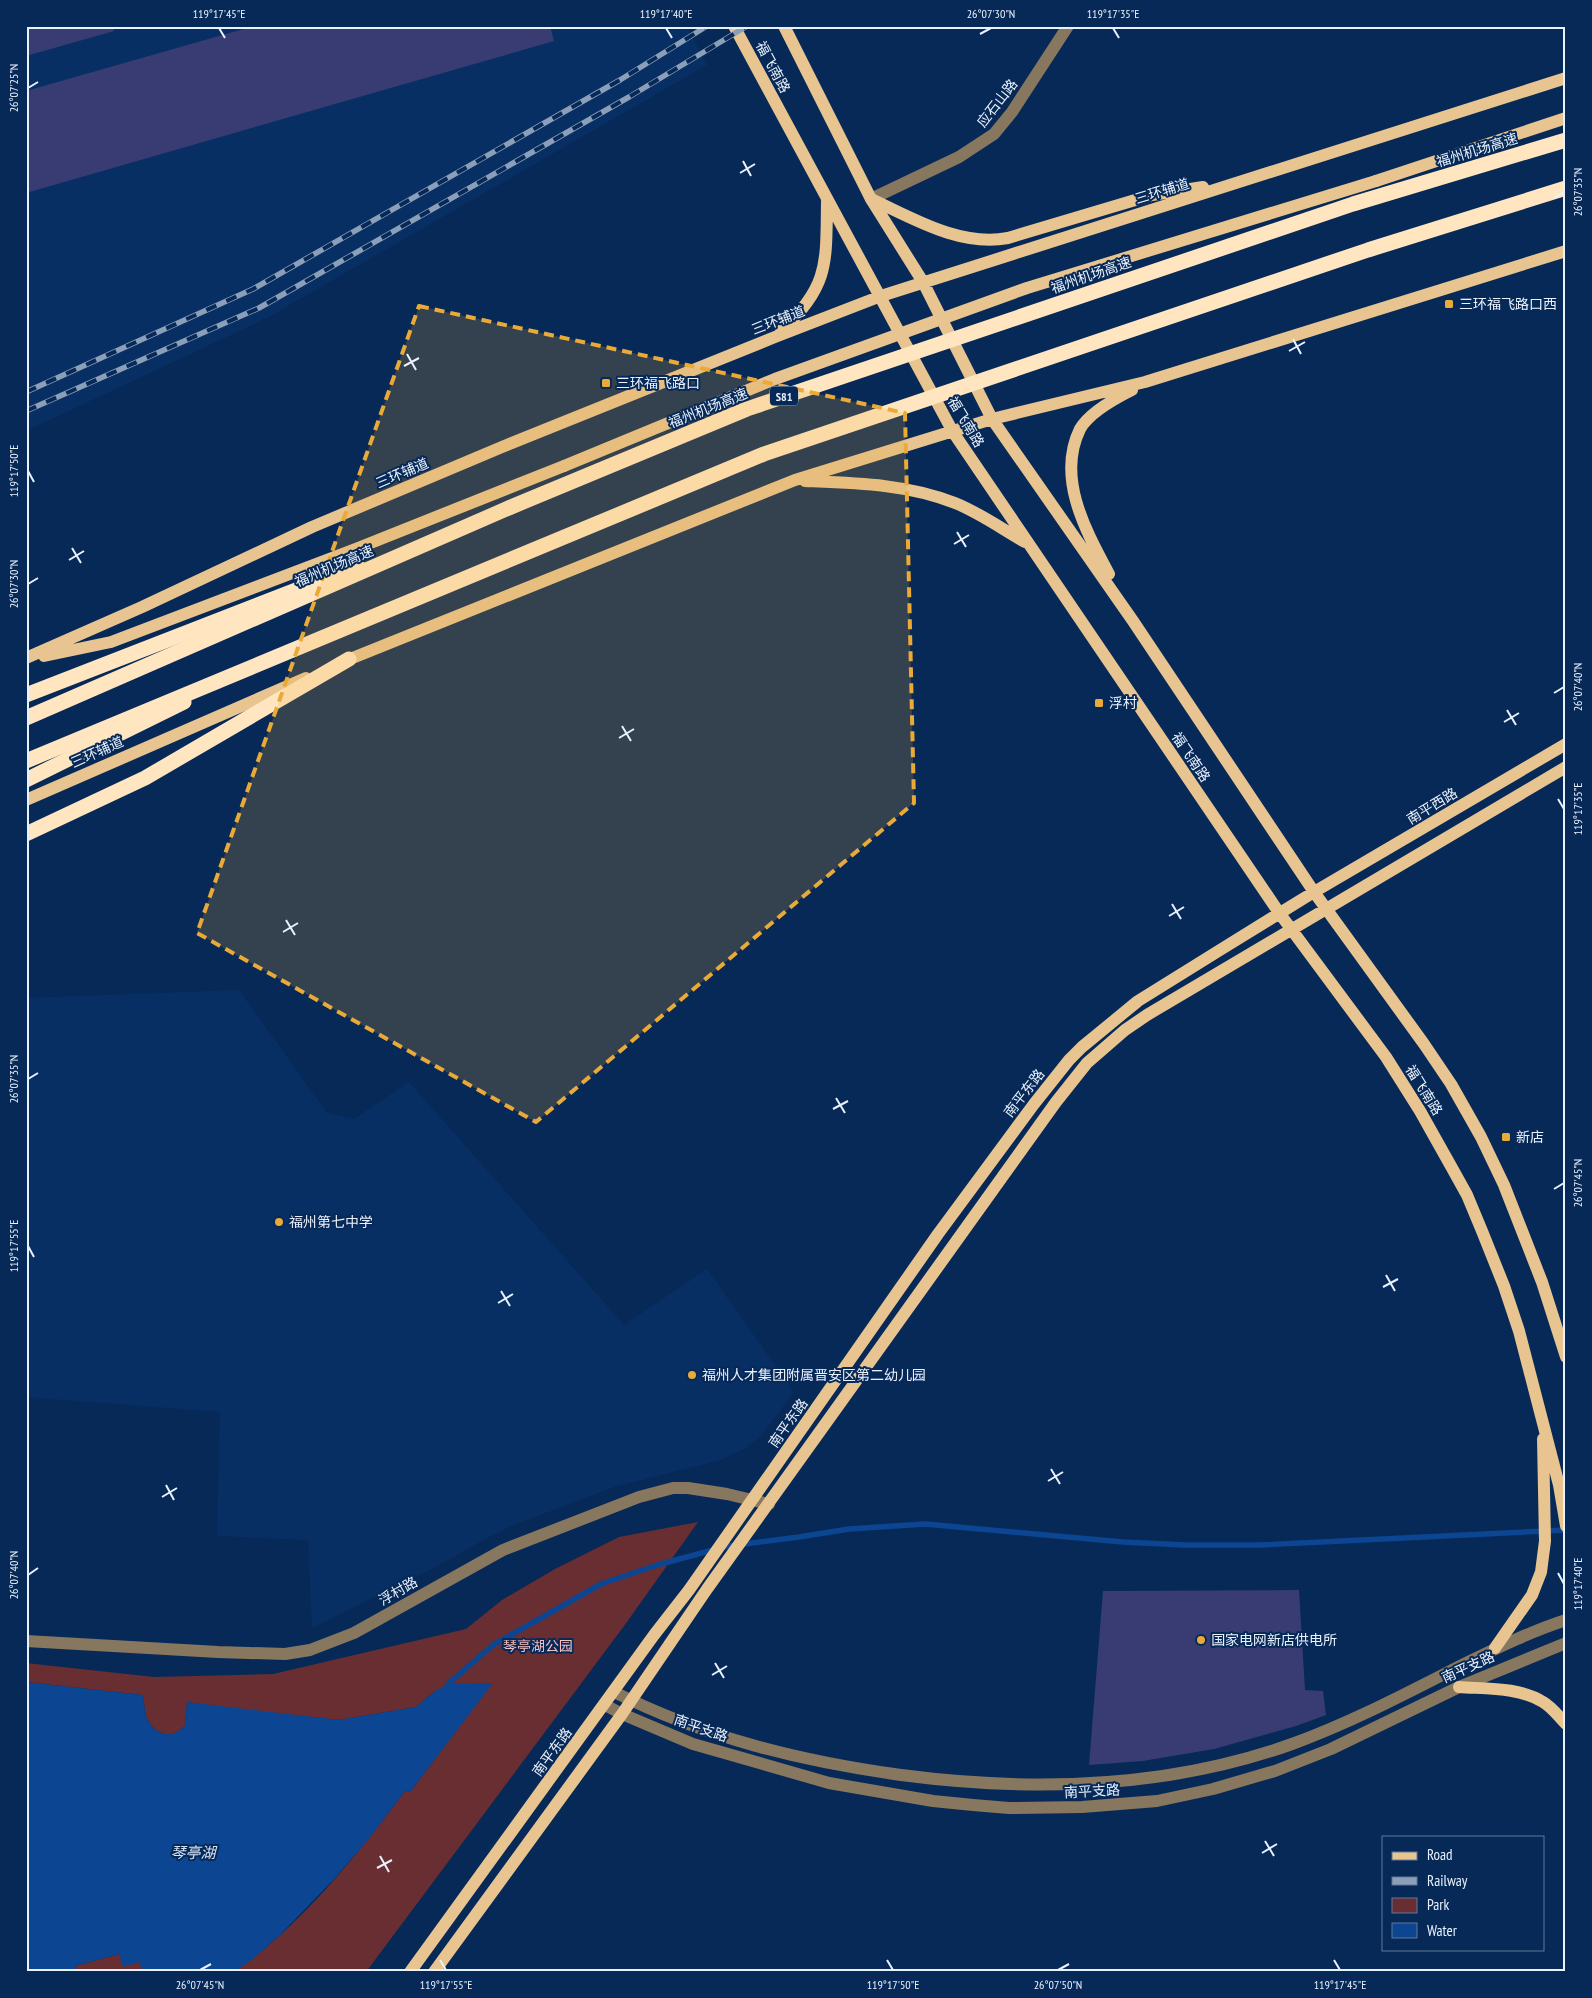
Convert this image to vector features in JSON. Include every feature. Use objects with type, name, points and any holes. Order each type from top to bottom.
[{"type":"highway","name":"福州机场高速","points":[[26,718],[511,507],[747,409],[1353,204],[1566,140]]},
{"type":"highway","points":[[26,761],[764,454],[1368,250],[1566,188]]},
{"type":"highway","points":[[26,695],[511,507]]},
{"type":"highway","points":[[26,834],[145,778],[349,659]]},
{"type":"highway","points":[[26,780],[267,661]]},
{"type":"main road","name":"福飞南路","points":[[734,26],[953,432],[1280,914],[1386,1057],[1420,1111],[1467,1196],[1504,1286],[1519,1331],[1543,1418],[1559,1485],[1566,1526]]},
{"type":"main road","name":"福飞南路","points":[[784,26],[872,199],[922,282],[992,419],[1134,621],[1314,892],[1451,1084],[1504,1185],[1542,1282],[1566,1357]]},
{"type":"main road","name":"三环辅道","points":[[26,658],[142,607],[321,524],[774,336],[922,282],[1566,78]]},
{"type":"main road","points":[[26,658],[111,642],[358,548],[775,379],[1026,288],[1376,181],[1566,118]]},
{"type":"main road","points":[[872,199],[946,232],[991,242],[1152,195],[1240,182]]},
{"type":"main road","points":[[774,336],[797,316],[819,284],[825,264],[827,198]]},
{"type":"main road","name":"三环辅道","points":[[26,800],[349,659],[795,480],[992,419],[1146,382],[1566,251]]},
{"type":"main road","points":[[1134,621],[1091,540],[1074,496],[1070,461],[1081,428],[1104,406],[1146,382]]},
{"type":"main road","points":[[795,480],[874,484],[915,491],[955,503],[985,518],[1030,545]]},
{"type":"main road","name":"南平西路","points":[[1314,892],[1566,744]]},
{"type":"main road","points":[[434,1972],[622,1714],[707,1590],[947,1252],[1056,1102],[1087,1063],[1125,1030],[1147,1015],[1566,768]]},
{"type":"main road","name":"南平东路","points":[[410,1972],[654,1635],[689,1590],[938,1234],[1069,1060],[1101,1030],[1138,1001],[1314,892]]},
{"type":"main road","points":[[1495,1648],[1532,1595],[1541,1572],[1545,1541],[1543,1418]]},
{"type":"main road","points":[[1459,1687],[1506,1690],[1526,1695],[1543,1702],[1566,1724]]},
{"type":"street","name":"应石山路","points":[[872,199],[959,157],[994,134],[1012,112],[1068,26]]},
{"type":"street","name":"浮村路","points":[[26,1641],[218,1652],[285,1654],[310,1650],[354,1633],[503,1550],[639,1497],[673,1488],[688,1488],[769,1504]]},
{"type":"street","name":"南平支路","points":[[614,1692],[700,1730],[764,1749],[824,1763],[891,1774],[1039,1786],[1134,1780],[1172,1774],[1261,1754],[1347,1721],[1495,1648],[1541,1628],[1566,1620]]},
{"type":"street","name":"南平支路","points":[[605,1705],[693,1744],[829,1783],[933,1801],[973,1805],[1009,1808],[1082,1807],[1157,1801],[1212,1789],[1256,1776],[1330,1749],[1459,1687],[1532,1655],[1566,1643]]},
{"type":"highlighted area","points":[[419,306],[905,413],[914,803],[536,1122],[197,933]]},
{"type":"shaded area","points":[[26,26],[687,26],[707,65],[267,318],[26,431]]},
{"type":"shaded area","name":"福州第七中学","points":[[239,990],[327,1113],[354,1119],[409,1082],[624,1325],[707,1269],[794,1392],[761,1436],[746,1448],[721,1460],[614,1487],[511,1526],[436,1567],[312,1628],[308,1540],[217,1536],[220,1412],[26,1397],[26,998]]},
{"type":"green space","name":"琴亭湖公园","points":[[698,1522],[624,1626],[366,1972],[234,1972],[283,1933],[327,1888],[405,1791],[410,1792],[492,1683],[435,1691],[416,1707],[339,1720],[187,1702],[185,1726],[176,1732],[166,1734],[157,1731],[150,1724],[146,1716],[142,1695],[26,1682],[26,1663],[154,1677],[273,1674],[466,1629],[502,1600],[555,1569],[619,1537]]},
{"type":"green space","points":[[119,1954],[140,1962],[143,1972],[77,1972],[75,1966]]},
{"type":"water","name":"琴亭湖","points":[[26,1682],[142,1695],[146,1716],[150,1724],[157,1731],[166,1734],[176,1732],[185,1726],[187,1702],[339,1720],[416,1707],[435,1691],[448,1684],[493,1683],[410,1792],[405,1791],[367,1841],[335,1878],[280,1935],[253,1959],[234,1972],[143,1972],[139,1962],[123,1967],[119,1954],[75,1966],[77,1972],[26,1972]]},
{"type":"building","points":[[26,26],[113,26],[114,31],[26,56]]},
{"type":"building","points":[[254,26],[550,26],[554,41],[26,193],[26,91]]},
{"type":"building","name":"国家电网新店供电所","points":[[1299,1590],[1305,1690],[1323,1691],[1326,1715],[1296,1726],[1214,1749],[1143,1761],[1089,1765],[1103,1591]]},
{"type":"waterway","points":[[448,1684],[493,1645],[601,1584],[657,1565],[728,1546],[849,1529],[925,1524],[1123,1542],[1185,1545],[1260,1545],[1566,1530]]},
{"type":"railway","points":[[26,392],[253,289],[620,80],[707,26]]},
{"type":"railway","points":[[26,411],[259,308],[629,97],[747,26]]},
{"type":"place","name":"三环福飞路口西","points":[[1449,304]]},
{"type":"place","name":"三环福飞路口","points":[[606,383]]},
{"type":"place","name":"浮村","points":[[1099,703]]},
{"type":"place","name":"新店","points":[[1506,1137]]},
{"type":"place","name":"福州第七中学","points":[[279,1222]]},
{"type":"place","name":"福州人才集团附属晋安区第二幼儿园","points":[[692,1375]]},
{"type":"place","name":"国家电网新店供电所","points":[[1201,1640]]}]
